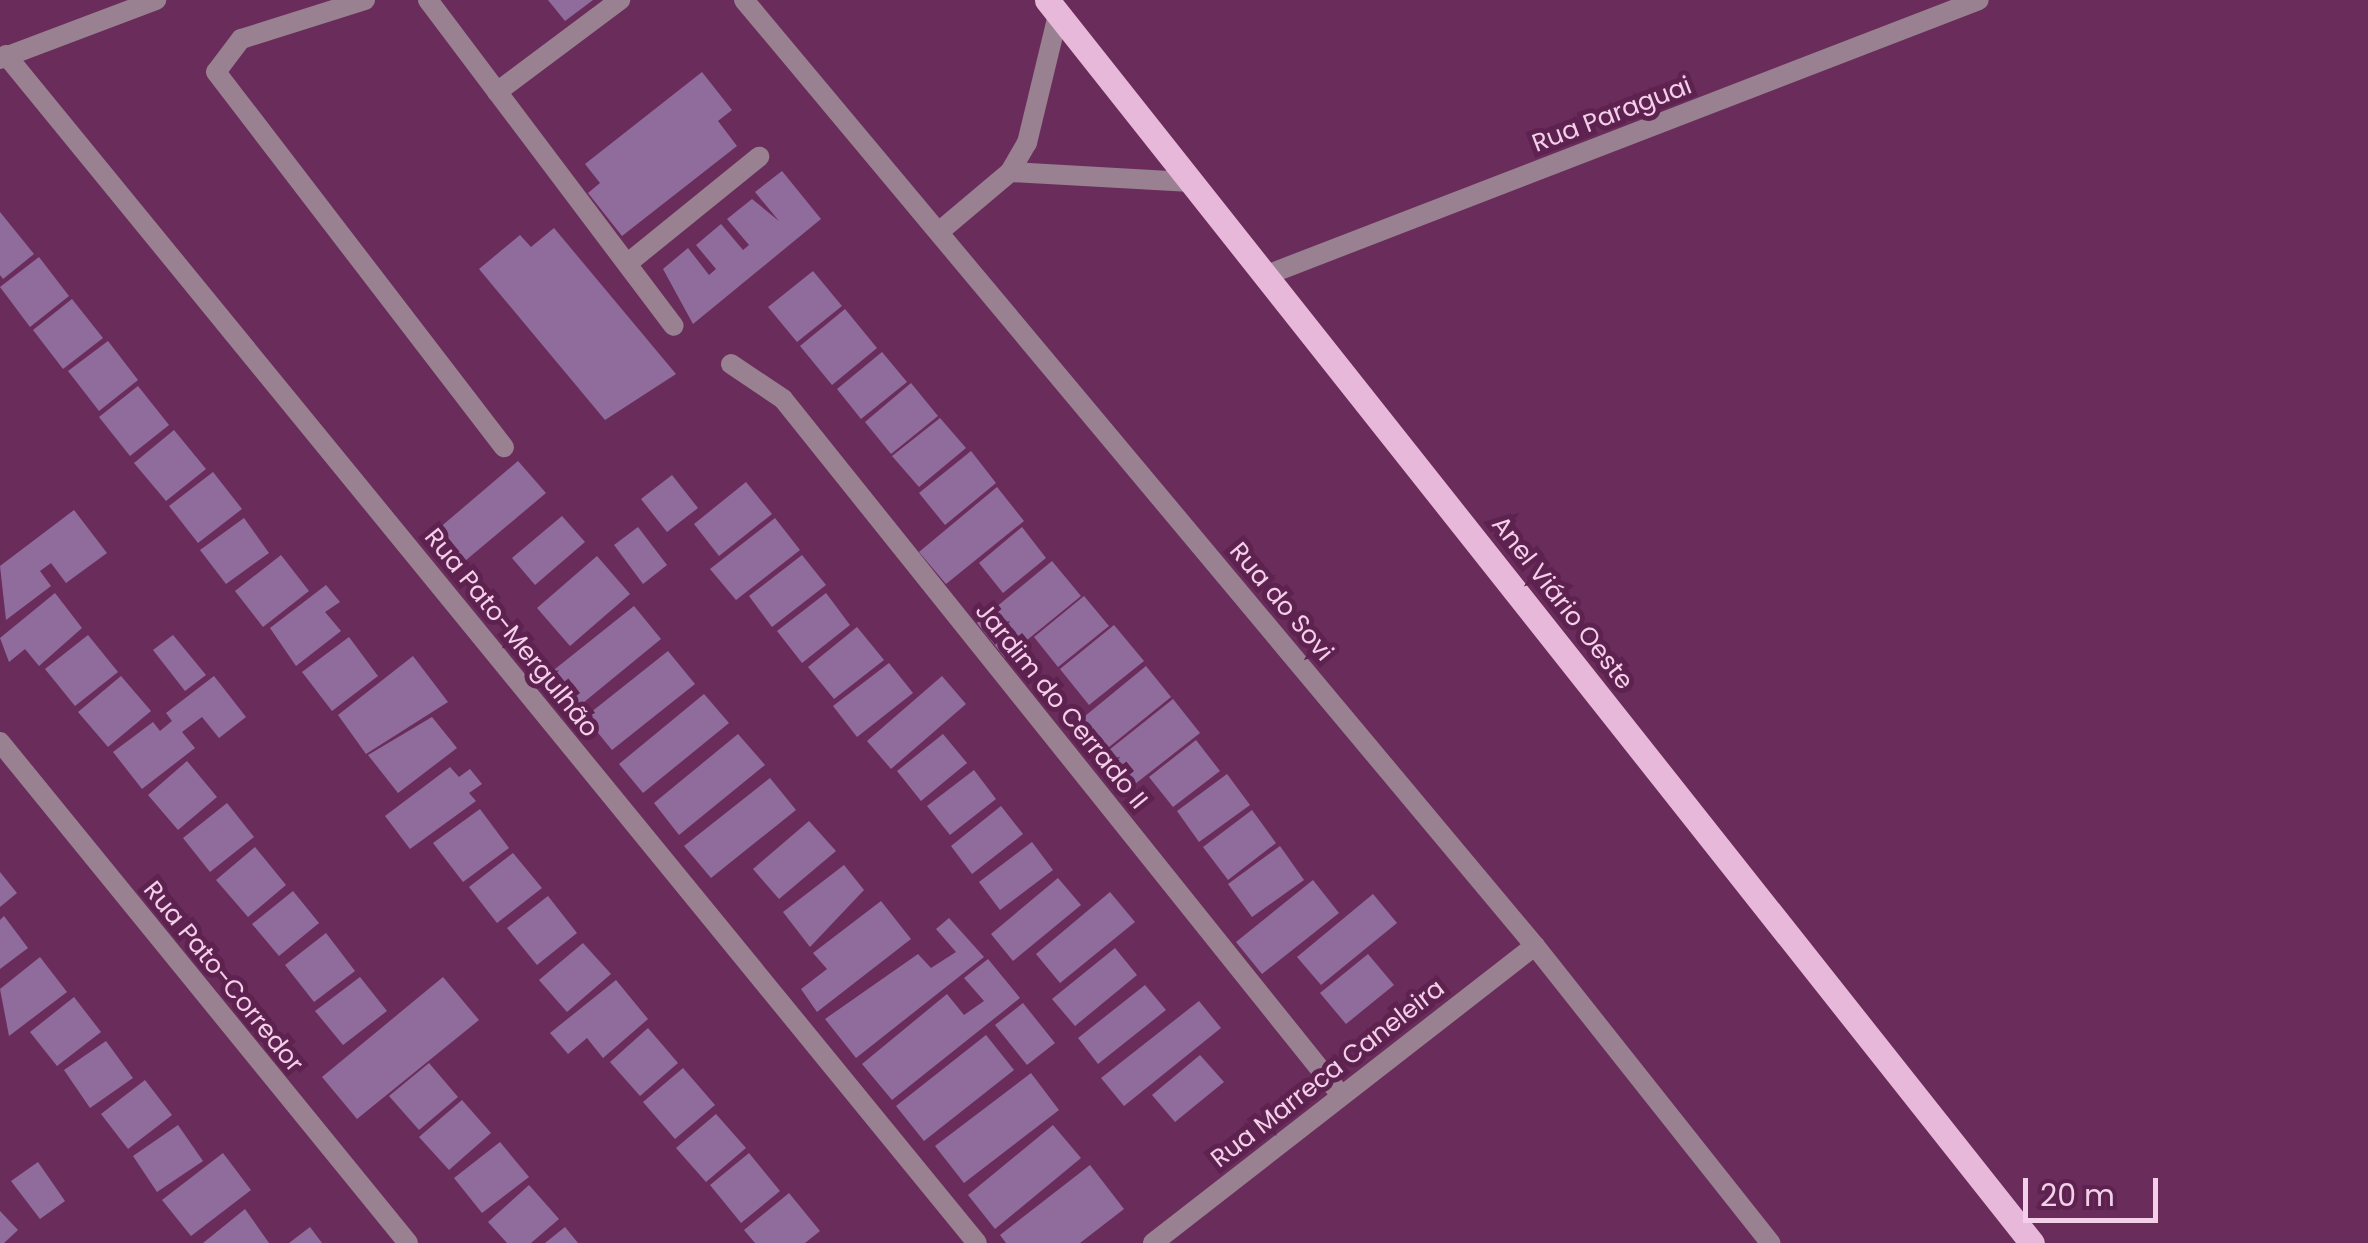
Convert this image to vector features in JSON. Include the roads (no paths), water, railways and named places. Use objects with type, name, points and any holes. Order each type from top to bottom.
[{"type":"main road","name":"Anel Viário Oeste","points":[[1052,8],[2032,1243]]},
{"type":"street","points":[[3,57],[156,0]]},
{"type":"street","points":[[366,0],[242,39],[216,72],[504,447]]},
{"type":"street","points":[[428,0],[674,326]]},
{"type":"street","points":[[497,92],[620,0]]},
{"type":"street","name":"Rua do Sovi","points":[[744,0],[1534,946],[1770,1243]]},
{"type":"street","name":"Rua Paraguai","points":[[1264,276],[1979,0]]},
{"type":"street","points":[[940,231],[1010,172],[1030,130],[1052,8]]},
{"type":"street","name":"Rua Pato-Mergulhão","points":[[3,57],[977,1243]]},
{"type":"street","points":[[628,263],[759,157]]},
{"type":"street","points":[[1010,172],[1187,182]]},
{"type":"street","name":"Jardim do Cerrado II","points":[[731,364],[784,399],[1340,1094]]},
{"type":"street","name":"Rua Pato-Corredor","points":[[0,742],[408,1243]]},
{"type":"street","name":"Rua Marreca Caneleira","points":[[1153,1243],[1534,946]]}]
